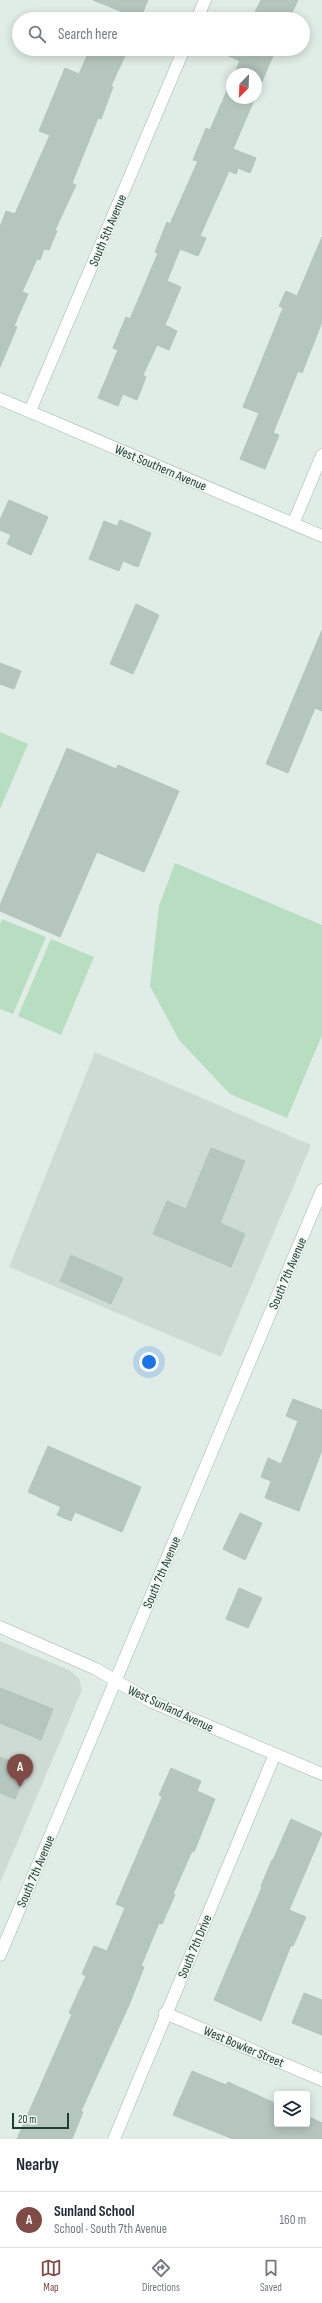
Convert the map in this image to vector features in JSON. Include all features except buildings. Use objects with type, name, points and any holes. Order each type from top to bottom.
[{"type":"street","points":[[200,12],[205,0]]},
{"type":"street","name":"South 5th Avenue","points":[[30,411],[181,56]]},
{"type":"street","name":"West Southern Avenue","points":[[0,399],[322,536]]},
{"type":"street","points":[[293,524],[322,455]]},
{"type":"street","name":"South 7th Avenue","points":[[0,1955],[322,1190]]},
{"type":"street","name":"West Sunland Avenue","points":[[0,1627],[91,1666],[152,1702],[322,1774]]},
{"type":"street","name":"South 7th Drive","points":[[114,2139],[165,2013],[275,1754]]},
{"type":"street","name":"West Bowker Street","points":[[165,2013],[322,2080]]},
{"type":"shaded area","points":[[95,1052],[311,1145],[221,1357],[9,1267]]},
{"type":"shaded area","points":[[0,1641],[69,1670],[79,1678],[82,1690],[0,1883]]},
{"type":"green space","points":[[0,732],[28,744],[0,809]]},
{"type":"green space","points":[[175,863],[322,925],[322,1035],[287,1118],[230,1094],[179,1040],[150,986],[159,906]]},
{"type":"green space","points":[[2,919],[46,937],[13,1014],[0,1009],[0,924]]},
{"type":"green space","points":[[51,939],[94,957],[61,1035],[18,1016]]},
{"type":"place","name":"Sunland School","points":[[20,1787]]}]
